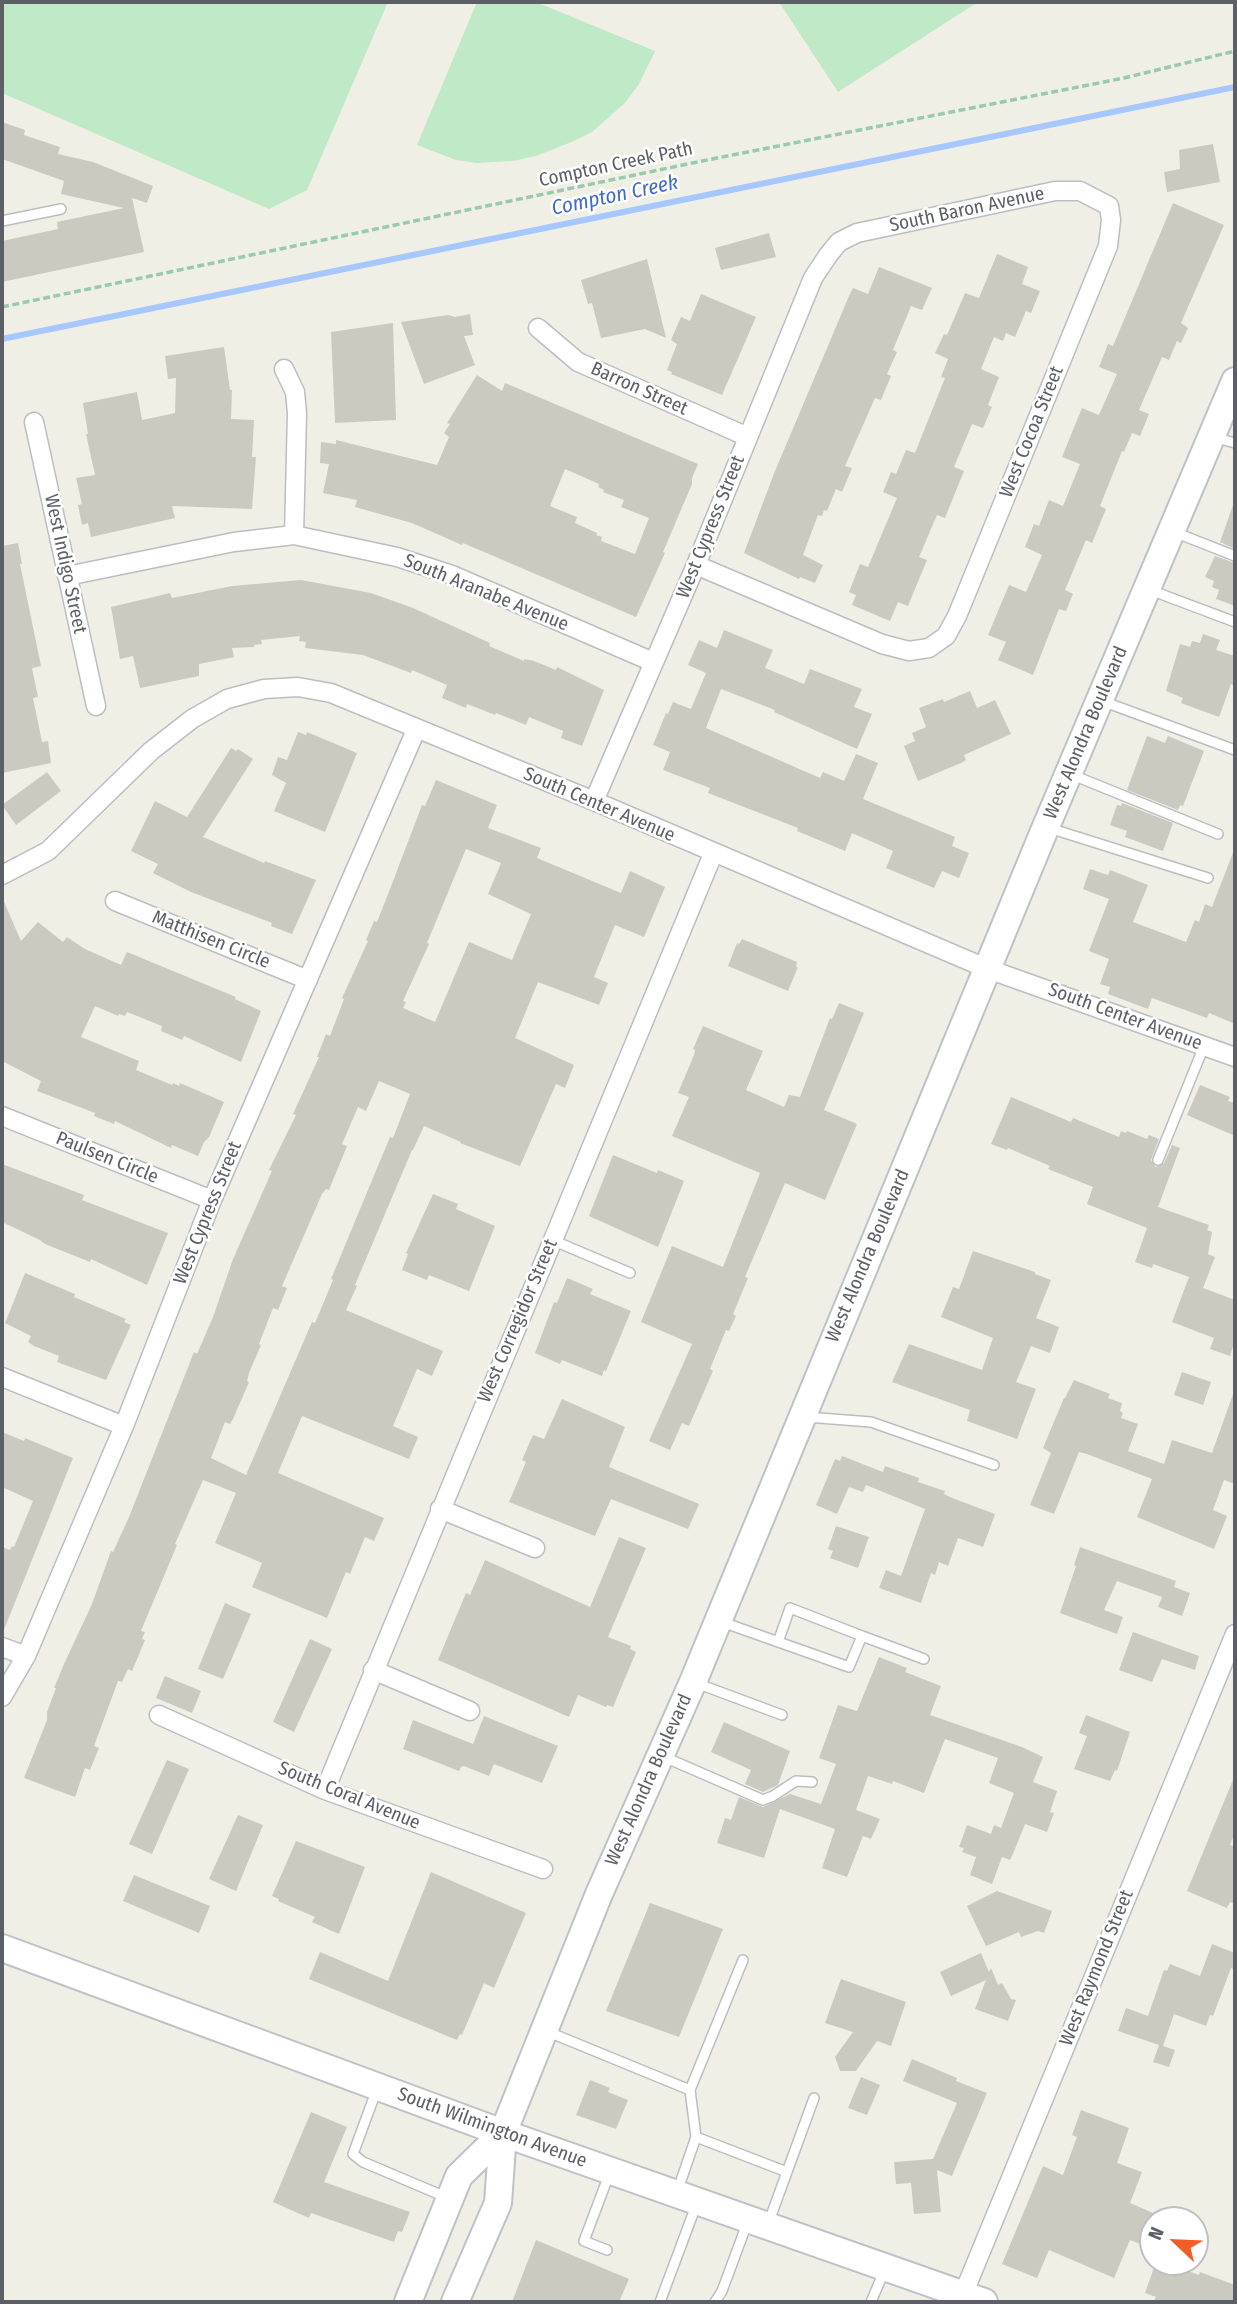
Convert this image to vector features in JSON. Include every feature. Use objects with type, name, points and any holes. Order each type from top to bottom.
[{"type":"main road","name":"West Alondra Boulevard","points":[[455,2302],[498,2203],[503,2133],[599,1894],[692,1682],[1046,827],[1172,531],[1224,440],[1235,382]]},
{"type":"main road","name":"South Wilmington Avenue","points":[[2,1948],[503,2133],[885,2267],[969,2300]]},
{"type":"main road","name":"West Alondra Boulevard","points":[[408,2302],[459,2176],[503,2133]]},
{"type":"street","name":"South Baron Avenue","points":[[829,254],[839,242],[857,233],[1055,191],[1080,191],[1109,206]]},
{"type":"street","name":"West Cocoa Street","points":[[696,565],[882,644],[909,650],[929,648],[946,636],[957,616],[1108,246],[1111,220],[1109,206]]},
{"type":"street","name":"West Cypress Street","points":[[594,801],[696,565],[813,278],[829,254]]},
{"type":"street","name":"Barron Street","points":[[538,328],[578,362],[748,437]]},
{"type":"street","points":[[284,369],[295,392],[297,413],[294,535]]},
{"type":"street","name":"West Indigo Street","points":[[34,422],[96,706]]},
{"type":"street","name":"South Aranabe Avenue","points":[[67,576],[234,542],[294,535],[397,557],[452,575],[653,662]]},
{"type":"street","name":"South Center Avenue","points":[[2,875],[48,850],[151,751],[192,719],[228,699],[264,690],[298,688],[331,693],[594,801],[988,969],[1235,1057]]},
{"type":"street","name":"West Cypress Street","points":[[2,1697],[26,1656],[124,1426],[212,1200],[416,730]]},
{"type":"street","name":"West Corregidor Street","points":[[325,1790],[713,853]]},
{"type":"street","name":"Matthisen Circle","points":[[115,901],[308,980]]},
{"type":"street","name":"Paulsen Circle","points":[[2,1116],[212,1200]]},
{"type":"street","points":[[2,1377],[124,1426]]},
{"type":"street","points":[[440,1509],[535,1548]]},
{"type":"street","name":"West Raymond Street","points":[[969,2300],[1235,1634]]},
{"type":"street","points":[[2,1647],[26,1656]]},
{"type":"street","points":[[373,1670],[470,1712]]},
{"type":"street","name":"South Coral Avenue","points":[[159,1715],[325,1790],[543,1869]]},
{"type":"lane","points":[[2,221],[61,209]]},
{"type":"lane","points":[[1172,531],[1235,556]]},
{"type":"lane","points":[[1148,590],[1235,622]]},
{"type":"lane","points":[[1100,700],[1235,750]]},
{"type":"lane","points":[[1069,773],[1218,834]]},
{"type":"lane","points":[[1046,827],[1208,878]]},
{"type":"lane","points":[[1158,1160],[1204,1046]]},
{"type":"lane","points":[[552,1240],[630,1273]]},
{"type":"lane","points":[[801,1417],[871,1422],[993,1465]]},
{"type":"lane","points":[[778,1642],[790,1608],[923,1659]]},
{"type":"lane","points":[[717,1620],[849,1667],[862,1636]]},
{"type":"lane","points":[[692,1682],[782,1715]]},
{"type":"lane","points":[[660,1755],[763,1800],[796,1781],[812,1782]]},
{"type":"lane","points":[[660,2302],[687,2198],[696,2137],[690,2091],[743,1960]]},
{"type":"lane","points":[[544,2031],[690,2091]]},
{"type":"lane","points":[[378,2087],[353,2154],[363,2162],[450,2199]]},
{"type":"lane","points":[[715,2302],[787,2172],[814,2098]]},
{"type":"lane","points":[[696,2137],[787,2172]]},
{"type":"lane","points":[[607,2250],[584,2241],[610,2170]]},
{"type":"lane","points":[[872,2302],[885,2267]]},
{"type":"lane","points":[[722,2291],[724,2302]]},
{"type":"path","name":"Compton Creek Path","points":[[2,307],[702,161],[1111,80],[1235,51]]},
{"type":"green space","points":[[3,2],[388,2],[307,190],[269,209],[2,93]]},
{"type":"green space","points":[[477,2],[536,2],[655,51],[639,84],[625,103],[592,132],[536,156],[513,161],[477,163],[456,160],[417,145]]},
{"type":"green space","points":[[779,2],[978,2],[838,92]]},
{"type":"building","points":[[2,122],[25,130],[24,135],[60,147],[58,154],[93,162],[153,186],[147,203],[132,198],[144,252],[2,282],[2,241],[58,229],[57,222],[124,208],[61,194],[64,181],[2,159]]},
{"type":"building","points":[[1213,144],[1220,182],[1167,192],[1164,172],[1180,169],[1179,150]]},
{"type":"building","points":[[1173,203],[1224,225],[1181,323],[1188,328],[1181,343],[1177,341],[1169,360],[1162,357],[1139,410],[1149,414],[1140,436],[1132,433],[1124,452],[1122,451],[1100,506],[1106,509],[1092,543],[1086,540],[1065,590],[1073,594],[1066,611],[1059,609],[1033,675],[998,660],[1006,642],[988,635],[1009,585],[1026,592],[1042,555],[1025,547],[1034,524],[1039,526],[1049,500],[1063,506],[1080,464],[1062,457],[1082,408],[1099,415],[1117,374],[1099,367],[1108,344],[1113,346]]},
{"type":"building","points":[[769,233],[776,257],[721,270],[715,248]]},
{"type":"building","points":[[997,254],[1028,267],[1022,284],[1040,291],[1031,313],[1026,311],[1015,337],[1006,333],[1003,341],[994,337],[981,369],[999,377],[988,405],[992,407],[983,428],[972,424],[954,467],[964,471],[945,518],[937,515],[919,557],[927,560],[908,606],[898,602],[890,621],[852,605],[856,595],[849,592],[860,564],[868,567],[897,498],[883,492],[891,472],[896,474],[906,450],[915,453],[945,378],[941,377],[948,359],[935,353],[944,334],[947,335],[965,293],[979,298]]},
{"type":"building","points":[[647,259],[666,338],[645,329],[601,338],[592,303],[588,304],[581,280]]},
{"type":"building","points":[[879,267],[932,288],[922,310],[911,306],[893,350],[897,352],[887,374],[891,376],[881,400],[875,398],[845,466],[852,468],[842,492],[836,489],[827,511],[824,510],[822,516],[818,515],[803,555],[823,565],[815,583],[800,577],[799,579],[744,553],[775,471],[849,296],[853,288],[868,294]]},
{"type":"building","points":[[701,294],[756,317],[722,395],[667,370],[677,344],[671,340],[681,317],[690,321]]},
{"type":"building","points":[[470,314],[473,335],[464,336],[475,365],[424,384],[401,322]]},
{"type":"building","points":[[393,323],[396,420],[335,423],[331,332]]},
{"type":"building","points":[[224,347],[232,390],[231,419],[254,420],[252,457],[256,457],[252,509],[172,506],[175,518],[91,537],[88,523],[82,525],[78,505],[82,504],[76,478],[95,475],[86,434],[83,403],[137,392],[142,420],[175,413],[176,378],[168,379],[165,356]]},
{"type":"building","points":[[477,375],[502,391],[505,383],[698,464],[663,552],[665,553],[636,617],[412,523],[355,507],[357,500],[323,493],[329,464],[320,463],[321,442],[336,444],[336,440],[437,465],[449,437],[444,433],[450,424],[447,423]],"holes":[[[565,469],[599,484],[598,487],[604,490],[603,492],[624,500],[621,507],[649,518],[635,554],[601,541],[602,537],[596,535],[597,533],[575,523],[577,517],[550,506]]]},
{"type":"building","points":[[1235,505],[1235,549],[1220,542]]},
{"type":"building","points":[[18,543],[41,666],[32,668],[38,697],[33,698],[42,742],[48,741],[51,763],[2,773],[2,546]]},
{"type":"building","points":[[1215,556],[1235,563],[1235,606],[1216,599],[1219,590],[1212,587],[1214,581],[1205,577]]},
{"type":"building","points":[[301,580],[371,593],[413,608],[490,643],[489,646],[524,661],[534,661],[556,670],[557,667],[604,690],[582,746],[561,738],[563,731],[529,717],[526,725],[496,713],[495,715],[467,704],[466,708],[442,698],[447,685],[412,670],[411,673],[363,655],[305,648],[306,642],[299,641],[300,636],[261,640],[262,644],[254,647],[232,648],[234,657],[199,664],[199,676],[140,688],[133,656],[120,659],[111,607],[170,593],[172,598],[232,586]]},
{"type":"building","points":[[724,630],[773,650],[765,668],[804,684],[810,669],[862,689],[854,707],[872,714],[857,749],[774,712],[775,710],[721,689],[706,728],[820,778],[823,772],[844,781],[856,754],[878,763],[863,799],[955,837],[952,846],[969,853],[959,878],[942,871],[934,888],[886,868],[893,851],[852,833],[845,851],[797,831],[798,828],[708,793],[710,788],[663,770],[670,752],[653,745],[666,713],[668,714],[673,702],[691,709],[706,673],[688,665],[699,640],[717,648]]},
{"type":"building","points":[[1203,634],[1220,640],[1216,650],[1235,656],[1235,686],[1231,684],[1219,717],[1181,703],[1183,698],[1166,691],[1180,644],[1190,647],[1192,641],[1200,643]]},
{"type":"building","points":[[970,691],[977,708],[995,700],[1011,734],[964,755],[966,760],[961,763],[918,781],[904,746],[915,741],[912,733],[926,727],[919,708],[943,699],[944,702]]},
{"type":"building","points":[[298,732],[306,735],[307,732],[357,753],[325,832],[274,811],[286,783],[272,775],[278,757],[287,760]]},
{"type":"building","points":[[1147,736],[1165,743],[1168,736],[1204,751],[1183,806],[1180,805],[1178,810],[1127,790]]},
{"type":"building","points":[[231,748],[236,751],[238,749],[253,759],[203,837],[264,863],[265,861],[316,880],[292,934],[271,926],[272,923],[191,892],[153,873],[158,864],[131,851],[155,801],[187,817]]},
{"type":"building","points":[[47,772],[61,791],[16,825],[2,805]]},
{"type":"building","points":[[436,780],[497,805],[488,828],[541,848],[537,858],[621,893],[630,871],[665,887],[644,937],[615,925],[594,977],[608,983],[599,1005],[538,982],[515,1038],[574,1065],[565,1088],[556,1084],[520,1166],[424,1126],[412,1150],[346,1310],[443,1351],[432,1376],[417,1369],[393,1426],[418,1437],[409,1459],[302,1416],[278,1473],[384,1518],[374,1541],[365,1537],[350,1574],[346,1572],[327,1618],[252,1587],[262,1563],[215,1543],[236,1493],[203,1480],[141,1631],[145,1632],[142,1639],[145,1640],[132,1671],[128,1669],[122,1682],[118,1681],[94,1746],[99,1748],[90,1770],[85,1768],[75,1797],[24,1778],[47,1720],[54,1688],[92,1604],[111,1551],[113,1552],[129,1517],[194,1352],[197,1354],[213,1317],[233,1259],[272,1171],[269,1170],[296,1115],[293,1114],[319,1057],[326,1034],[330,1036],[344,999],[342,998],[368,941],[366,940],[374,921],[377,922],[422,805],[425,806]],"holes":[[[466,849],[501,863],[488,894],[531,914],[512,960],[469,942],[435,1022],[403,1008],[406,1002],[403,1001],[429,944],[427,943]],[[379,1081],[410,1094],[315,1323],[312,1322],[246,1475],[211,1458],[225,1422],[230,1424],[249,1382],[249,1373],[273,1308],[278,1310],[287,1288],[282,1286],[322,1194],[326,1189],[329,1190],[347,1146],[342,1144],[358,1107],[366,1111]]]},
{"type":"building","points":[[1122,803],[1173,823],[1163,851],[1125,837],[1127,831],[1110,825],[1117,805],[1121,806]]},
{"type":"building","points":[[1234,850],[1235,1024],[1209,1013],[1207,1018],[1152,998],[1148,1009],[1108,994],[1110,987],[1100,984],[1109,959],[1089,951],[1109,899],[1083,889],[1090,869],[1108,875],[1110,870],[1148,885],[1133,922],[1186,942],[1195,920],[1199,922],[1205,904],[1212,907]]},
{"type":"building","points":[[2,897],[21,941],[38,922],[63,942],[67,937],[85,949],[121,965],[127,952],[236,997],[235,999],[261,1011],[241,1062],[184,1036],[182,1040],[161,1031],[162,1026],[127,1012],[125,1016],[118,1016],[95,1006],[81,1037],[139,1061],[136,1070],[172,1085],[173,1083],[179,1086],[180,1083],[224,1102],[198,1156],[172,1145],[171,1148],[115,1121],[114,1124],[94,1116],[95,1113],[37,1091],[41,1081],[2,1061]]},
{"type":"building","points":[[742,939],[797,962],[798,967],[788,991],[728,966],[737,943]]},
{"type":"building","points":[[839,1003],[864,1013],[824,1110],[857,1124],[825,1200],[785,1183],[745,1277],[748,1278],[733,1314],[736,1316],[729,1331],[726,1330],[710,1369],[713,1371],[689,1426],[682,1423],[670,1450],[649,1441],[692,1344],[641,1322],[672,1246],[723,1267],[760,1173],[672,1136],[689,1097],[678,1093],[694,1055],[693,1049],[703,1026],[763,1051],[746,1090],[784,1107],[789,1095],[800,1097],[830,1018],[832,1019]]},
{"type":"building","points":[[1200,1085],[1230,1097],[1228,1101],[1235,1103],[1235,1136],[1187,1115]]},
{"type":"building","points":[[1011,1097],[1071,1122],[1073,1118],[1119,1137],[1121,1131],[1127,1131],[1147,1139],[1149,1135],[1159,1139],[1151,1160],[1156,1167],[1164,1163],[1172,1145],[1180,1148],[1158,1207],[1209,1225],[1207,1230],[1212,1232],[1208,1254],[1215,1257],[1203,1288],[1235,1300],[1235,1340],[1230,1356],[1210,1349],[1214,1338],[1172,1322],[1189,1277],[1153,1264],[1152,1268],[1135,1262],[1147,1228],[1087,1204],[1093,1187],[1048,1169],[1050,1166],[1008,1148],[1007,1150],[991,1144]]},
{"type":"building","points":[[613,1155],[684,1181],[658,1247],[589,1216]]},
{"type":"building","points":[[2,1164],[84,1195],[82,1200],[168,1233],[147,1285],[91,1259],[90,1262],[45,1244],[2,1222]]},
{"type":"building","points":[[433,1194],[458,1204],[456,1209],[495,1226],[469,1291],[429,1275],[427,1280],[402,1270],[408,1254],[406,1253]]},
{"type":"building","points":[[973,1251],[1051,1280],[1036,1318],[1059,1327],[1050,1353],[1031,1346],[1016,1382],[1036,1389],[1017,1439],[967,1421],[970,1410],[892,1382],[909,1344],[982,1370],[993,1338],[941,1317],[953,1287],[959,1289]]},
{"type":"building","points":[[25,1273],[126,1319],[124,1322],[131,1325],[106,1380],[57,1362],[59,1356],[34,1346],[28,1342],[31,1336],[5,1323]]},
{"type":"building","points":[[567,1278],[593,1289],[590,1294],[631,1311],[602,1376],[562,1360],[560,1364],[535,1353],[554,1302],[557,1303]]},
{"type":"building","points":[[1182,1372],[1211,1382],[1203,1405],[1174,1395]]},
{"type":"building","points":[[1074,1380],[1110,1394],[1108,1398],[1122,1403],[1121,1418],[1138,1424],[1128,1451],[1164,1464],[1172,1440],[1212,1453],[1233,1394],[1235,1395],[1235,1484],[1224,1480],[1213,1510],[1227,1516],[1214,1549],[1137,1517],[1152,1479],[1079,1452],[1054,1514],[1030,1505],[1051,1453],[1043,1448]]},
{"type":"building","points":[[562,1399],[625,1427],[609,1467],[699,1504],[688,1529],[611,1499],[595,1536],[509,1502],[526,1462],[522,1460],[533,1435],[544,1439]]},
{"type":"building","points":[[2,1432],[24,1441],[25,1438],[73,1458],[3,1632],[2,1547],[10,1550],[14,1547],[33,1501],[2,1487]]},
{"type":"building","points":[[842,1456],[883,1472],[885,1466],[919,1478],[918,1482],[995,1514],[983,1547],[958,1538],[948,1566],[939,1562],[935,1575],[931,1573],[921,1603],[879,1588],[886,1570],[901,1576],[925,1509],[866,1485],[863,1492],[849,1487],[837,1514],[816,1505],[835,1459],[840,1461]]},
{"type":"building","points":[[836,1526],[869,1537],[858,1568],[830,1558],[833,1551],[828,1549]]},
{"type":"building","points":[[619,1537],[646,1548],[608,1637],[631,1646],[630,1649],[636,1652],[613,1707],[606,1707],[578,1695],[569,1717],[438,1660],[466,1593],[470,1595],[485,1560],[590,1607]]},
{"type":"building","points":[[1080,1547],[1176,1581],[1174,1587],[1190,1593],[1182,1616],[1158,1607],[1162,1597],[1117,1581],[1104,1610],[1123,1617],[1117,1634],[1060,1613]]},
{"type":"building","points":[[225,1603],[251,1614],[223,1679],[198,1669]]},
{"type":"building","points":[[1133,1632],[1199,1656],[1195,1670],[1162,1659],[1152,1682],[1119,1670]]},
{"type":"building","points":[[310,1639],[332,1649],[294,1732],[273,1722]]},
{"type":"building","points":[[879,1657],[907,1668],[905,1672],[941,1686],[930,1715],[1043,1757],[1033,1782],[1057,1791],[1050,1812],[1054,1813],[1047,1832],[1025,1824],[1010,1860],[1002,1857],[992,1884],[970,1875],[976,1857],[962,1852],[964,1848],[959,1847],[967,1825],[991,1834],[994,1825],[1001,1828],[1014,1793],[989,1783],[998,1758],[945,1739],[924,1793],[893,1781],[892,1784],[868,1776],[856,1810],[880,1819],[871,1839],[863,1836],[847,1877],[822,1868],[835,1829],[780,1809],[764,1858],[717,1843],[725,1818],[731,1820],[739,1797],[763,1807],[790,1794],[821,1804],[836,1764],[819,1758],[838,1705],[857,1711]]},
{"type":"building","points":[[165,1676],[201,1691],[192,1713],[156,1698]]},
{"type":"building","points":[[1086,1715],[1130,1732],[1117,1771],[1115,1770],[1110,1781],[1074,1769],[1087,1736],[1079,1733]]},
{"type":"building","points":[[484,1716],[558,1746],[542,1783],[494,1764],[489,1776],[464,1766],[459,1771],[403,1749],[413,1720],[473,1744]]},
{"type":"building","points":[[724,1722],[790,1751],[778,1785],[763,1792],[745,1784],[751,1770],[711,1752]]},
{"type":"building","points":[[167,1760],[189,1769],[152,1854],[129,1844]]},
{"type":"building","points":[[1235,1775],[1235,1832],[1230,1845],[1235,1847],[1235,1904],[1230,1902],[1227,1908],[1187,1891]]},
{"type":"building","points":[[238,1815],[263,1825],[236,1891],[209,1879]]},
{"type":"building","points":[[296,1841],[365,1867],[339,1934],[312,1922],[315,1917],[272,1896]]},
{"type":"building","points":[[431,1872],[526,1913],[494,1988],[484,1983],[462,2035],[460,2034],[457,2040],[309,1979],[320,1952],[388,1981]]},
{"type":"building","points":[[134,1875],[210,1906],[199,1933],[123,1901]]},
{"type":"building","points":[[997,1891],[1052,1911],[1044,1933],[1038,1931],[1021,1937],[1019,1932],[986,1946],[967,1906]]},
{"type":"building","points":[[650,1903],[723,1929],[679,2037],[606,2011]]},
{"type":"building","points":[[1212,1944],[1235,1953],[1235,1970],[1231,1968],[1213,2016],[1210,2015],[1206,2026],[1174,2014],[1163,2046],[1175,2050],[1169,2067],[1153,2062],[1159,2045],[1118,2031],[1126,2008],[1148,2016],[1164,1970],[1167,1971],[1170,1964],[1200,1976]]},
{"type":"building","points":[[981,1953],[998,1985],[1002,1983],[1011,1999],[1016,2000],[1008,2021],[975,2009],[986,1980],[951,1996],[940,1972]]},
{"type":"building","points":[[841,1979],[906,2002],[891,2046],[877,2041],[856,2071],[840,2071],[835,2057],[853,2032],[825,2023]]},
{"type":"building","points":[[912,2059],[987,2093],[952,2176],[937,2170],[941,2212],[914,2214],[911,2183],[896,2184],[894,2162],[933,2159],[957,2103],[903,2081]]},
{"type":"building","points":[[861,2077],[880,2085],[867,2115],[848,2108]]},
{"type":"building","points":[[590,2080],[610,2088],[608,2092],[628,2100],[616,2129],[576,2115]]},
{"type":"building","points":[[1081,2110],[1129,2128],[1117,2163],[1142,2172],[1130,2203],[1139,2207],[1139,2244],[1130,2240],[1114,2278],[1049,2250],[1037,2278],[1002,2264],[1043,2166],[1063,2175],[1077,2137],[1072,2135]]},
{"type":"building","points":[[311,2112],[347,2127],[324,2182],[410,2212],[402,2232],[398,2231],[394,2242],[311,2213],[309,2218],[273,2202]]},
{"type":"building","points":[[536,2240],[629,2279],[619,2302],[512,2302]]},
{"type":"building","points":[[1209,2275],[1235,2285],[1235,2302],[1153,2302],[1156,2297],[1145,2293],[1151,2276]]},
{"type":"waterway","name":"Compton Creek","points":[[2,339],[1235,87]]}]
